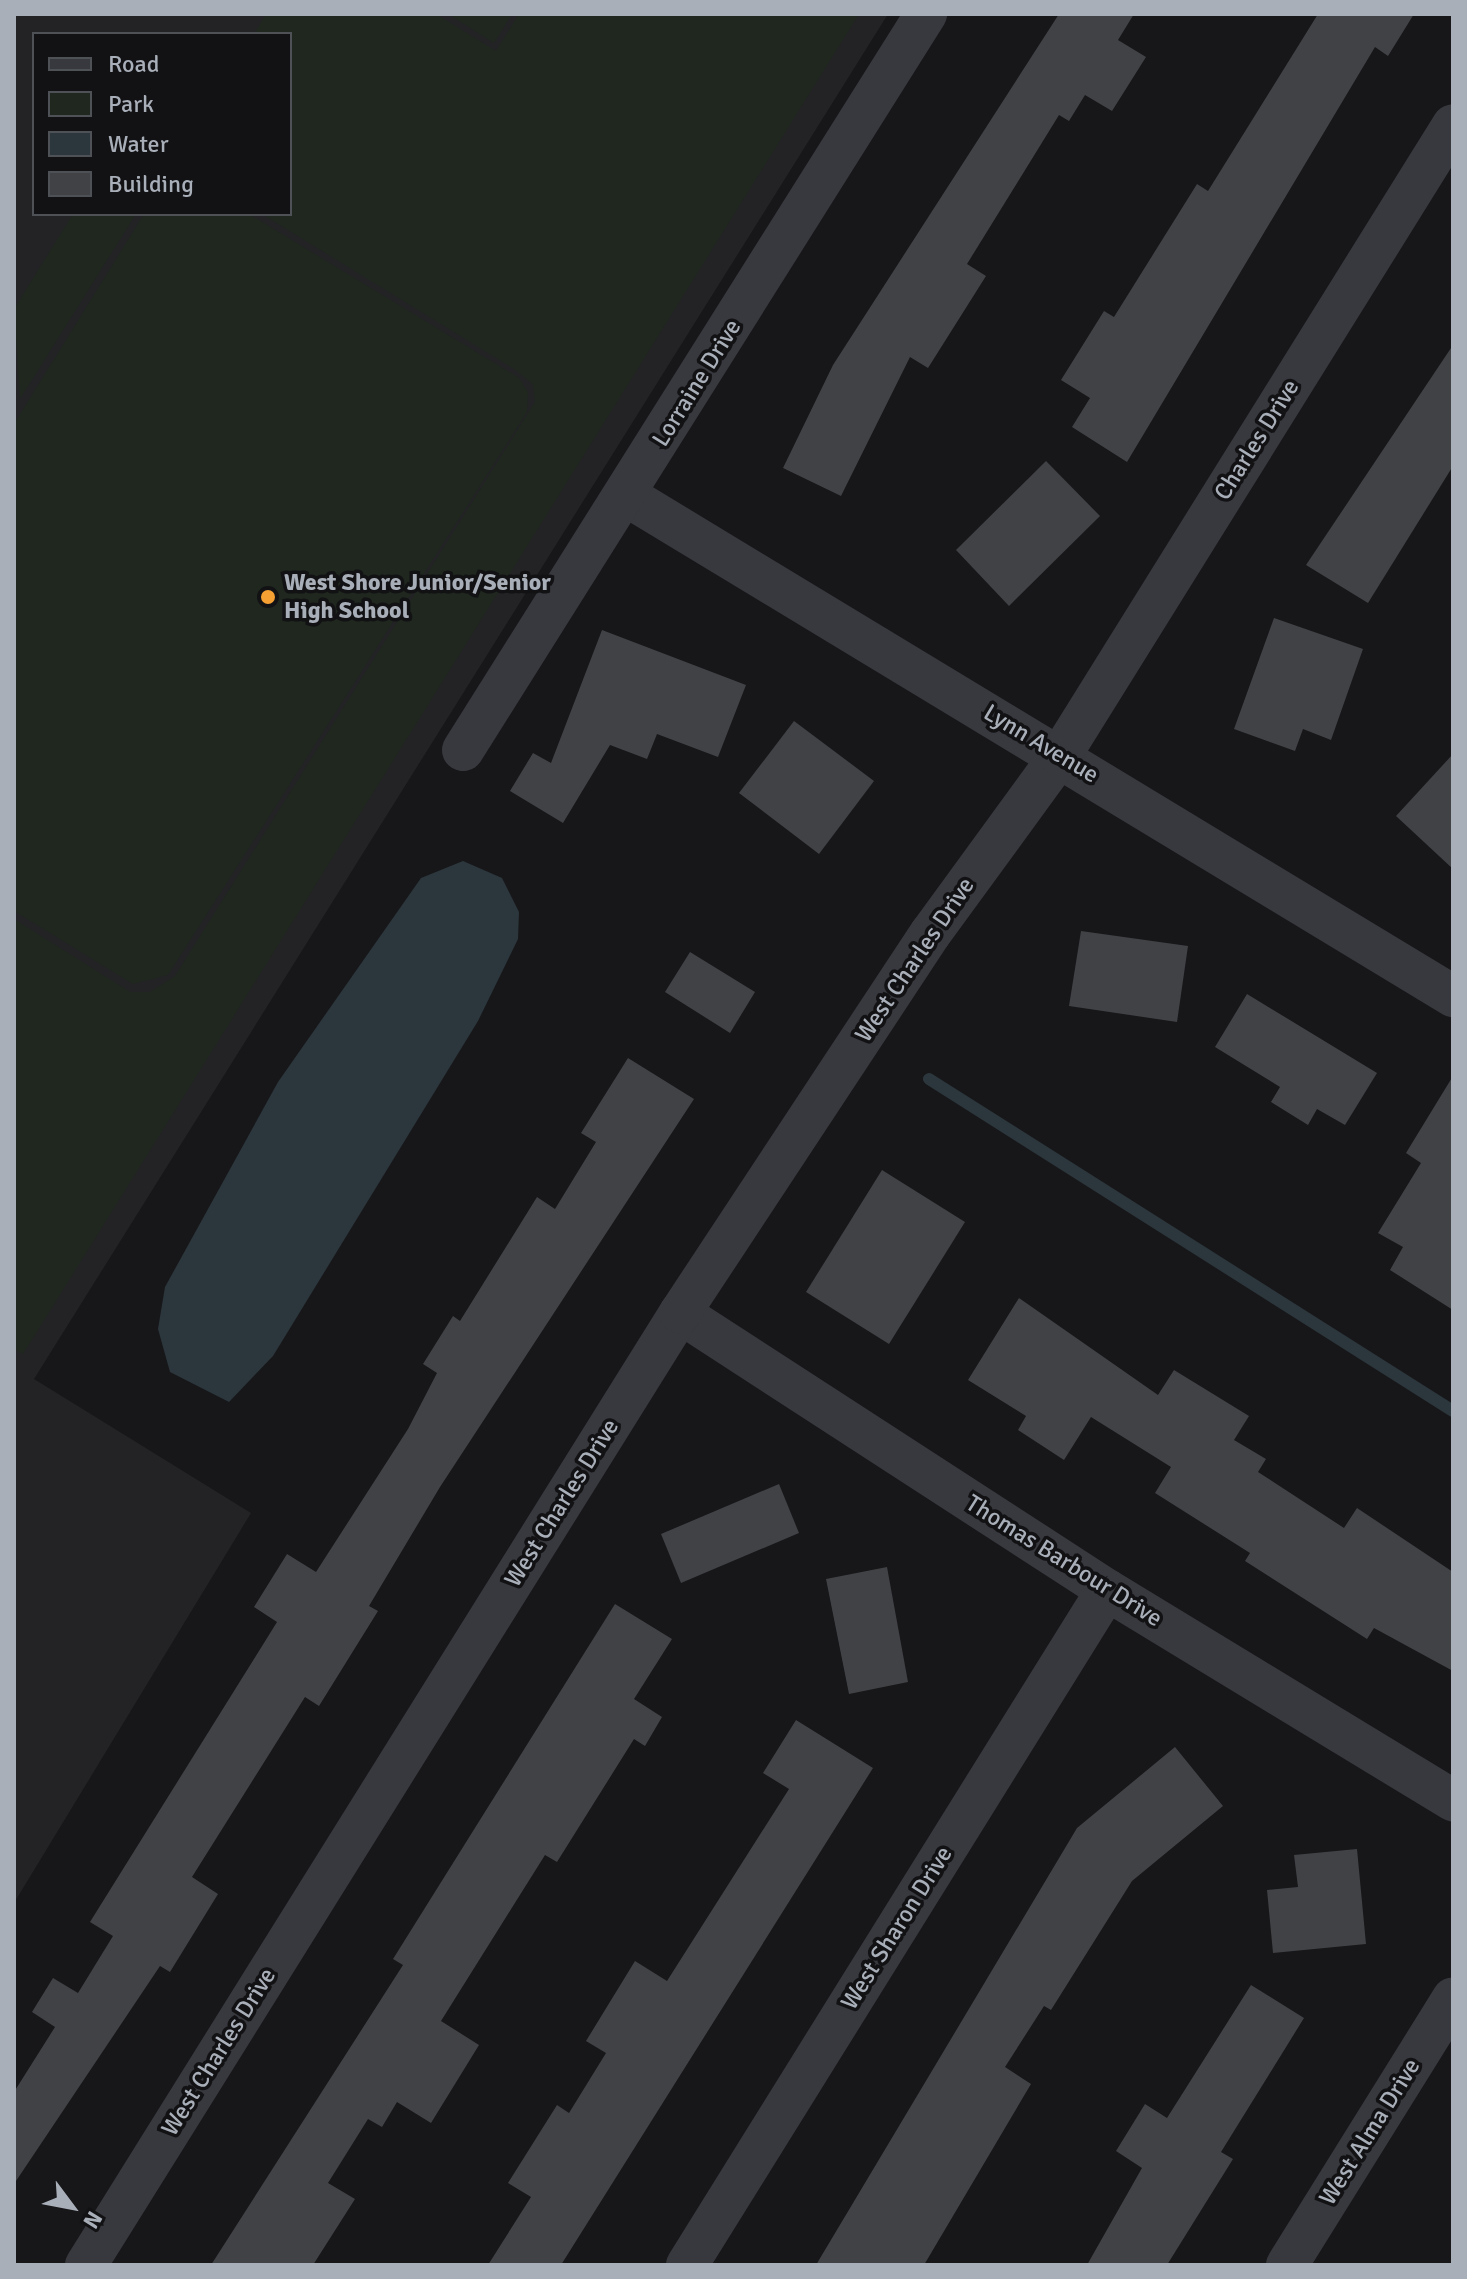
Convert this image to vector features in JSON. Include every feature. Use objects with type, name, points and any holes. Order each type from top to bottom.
[{"type":"street","name":"Lorraine Drive","points":[[463,750],[627,496],[926,14]]},
{"type":"street","name":"Charles Drive","points":[[1060,756],[1453,125]]},
{"type":"street","name":"Lynn Avenue","points":[[627,496],[1453,996]]},
{"type":"street","name":"West Charles Drive","points":[[86,2265],[680,1313],[930,934],[1060,756]]},
{"type":"street","name":"Thomas Barbour Drive","points":[[680,1313],[1107,1590],[1453,1800]]},
{"type":"street","name":"West Sharon Drive","points":[[687,2265],[1107,1590]]},
{"type":"street","name":"West Alma Drive","points":[[1287,2265],[1453,1998]]},
{"type":"shaded area","name":"West Shore Junior/Senior High School","points":[[14,14],[888,14],[34,1379],[251,1513],[14,1903]]},
{"type":"green space","points":[[266,14],[436,14],[496,51],[519,14],[859,14],[23,1354],[14,1349],[14,919],[130,992],[150,992],[175,976],[535,402],[533,384],[514,369],[265,216],[292,216],[292,32],[255,32]]},
{"type":"green space","points":[[448,14],[512,14],[494,43]]},
{"type":"green space","points":[[72,216],[135,216],[20,399],[14,309]]},
{"type":"green space","points":[[143,216],[252,216],[519,378],[528,392],[527,412],[168,975],[133,984],[14,911],[14,424]]},
{"type":"water","points":[[463,861],[502,878],[519,912],[518,939],[478,1021],[273,1356],[229,1402],[170,1372],[158,1329],[165,1287],[278,1082],[421,878]]},
{"type":"building","points":[[1059,14],[1134,14],[1118,40],[1146,57],[1112,111],[1085,95],[1069,121],[1059,115],[967,264],[986,276],[928,368],[910,357],[841,496],[783,468],[833,365]]},
{"type":"building","points":[[1318,14],[1414,14],[1388,56],[1375,47],[1127,462],[1072,427],[1090,398],[1061,380],[1104,311],[1114,317],[1197,184],[1208,191]]},
{"type":"building","points":[[1453,345],[1453,466],[1368,603],[1306,565]]},
{"type":"building","points":[[1046,461],[1100,516],[1009,606],[956,550]]},
{"type":"building","points":[[1274,618],[1363,649],[1331,740],[1303,729],[1295,751],[1234,729]]},
{"type":"building","points":[[602,630],[746,685],[718,757],[657,734],[647,759],[610,745],[563,823],[510,791],[533,753],[551,763]]},
{"type":"building","points":[[794,721],[874,781],[819,854],[739,793]]},
{"type":"building","points":[[1453,754],[1453,869],[1396,816]]},
{"type":"building","points":[[1081,931],[1188,946],[1177,1022],[1069,1006]]},
{"type":"building","points":[[690,952],[755,992],[730,1033],[665,992]]},
{"type":"building","points":[[1247,994],[1377,1073],[1345,1125],[1317,1109],[1308,1125],[1271,1102],[1280,1087],[1215,1047]]},
{"type":"building","points":[[628,1058],[694,1099],[440,1487],[369,1606],[378,1611],[319,1706],[305,1697],[192,1877],[218,1894],[170,1972],[160,1966],[14,2184],[14,2092],[55,2027],[32,2012],[53,1978],[78,1993],[113,1936],[90,1922],[277,1622],[254,1607],[287,1554],[316,1572],[408,1429],[437,1373],[423,1364],[453,1316],[460,1321],[537,1197],[555,1209],[596,1142],[581,1133]]},
{"type":"building","points":[[1453,1076],[1453,1310],[1390,1270],[1403,1247],[1378,1233],[1421,1163],[1406,1153]]},
{"type":"building","points":[[882,1170],[965,1222],[889,1344],[806,1292]]},
{"type":"building","points":[[1019,1298],[1158,1395],[1174,1370],[1249,1416],[1234,1440],[1266,1459],[1258,1472],[1344,1528],[1357,1508],[1453,1572],[1453,1671],[1374,1628],[1367,1639],[1245,1561],[1250,1553],[1155,1493],[1171,1467],[1091,1417],[1064,1460],[1018,1430],[1026,1416],[968,1380]]},
{"type":"building","points":[[779,1484],[799,1533],[681,1583],[661,1534]]},
{"type":"building","points":[[887,1567],[908,1682],[849,1694],[826,1579]]},
{"type":"building","points":[[615,1604],[672,1639],[634,1699],[662,1717],[645,1746],[634,1739],[557,1862],[545,1855],[441,2021],[479,2045],[431,2123],[397,2102],[382,2127],[368,2119],[328,2183],[355,2199],[313,2265],[211,2265],[403,1965],[393,1959]]},
{"type":"building","points":[[796,1720],[873,1768],[561,2265],[488,2265],[531,2197],[508,2183],[557,2105],[569,2113],[606,2053],[586,2041],[635,1961],[667,1981],[789,1789],[763,1773]]},
{"type":"building","points":[[1175,1747],[1223,1806],[1132,1881],[1051,2010],[1044,2006],[1005,2067],[1031,2084],[924,2265],[816,2265],[1077,1828]]},
{"type":"building","points":[[1357,1849],[1366,1944],[1273,1953],[1267,1890],[1298,1887],[1294,1855]]},
{"type":"building","points":[[1251,1985],[1304,2018],[1221,2152],[1233,2159],[1167,2265],[1087,2265],[1142,2168],[1116,2151],[1145,2104],[1167,2118]]},
{"type":"waterway","points":[[929,1079],[1453,1411]]},
{"type":"place","name":"West Shore Junior/Senior High School","points":[[268,597]]}]
